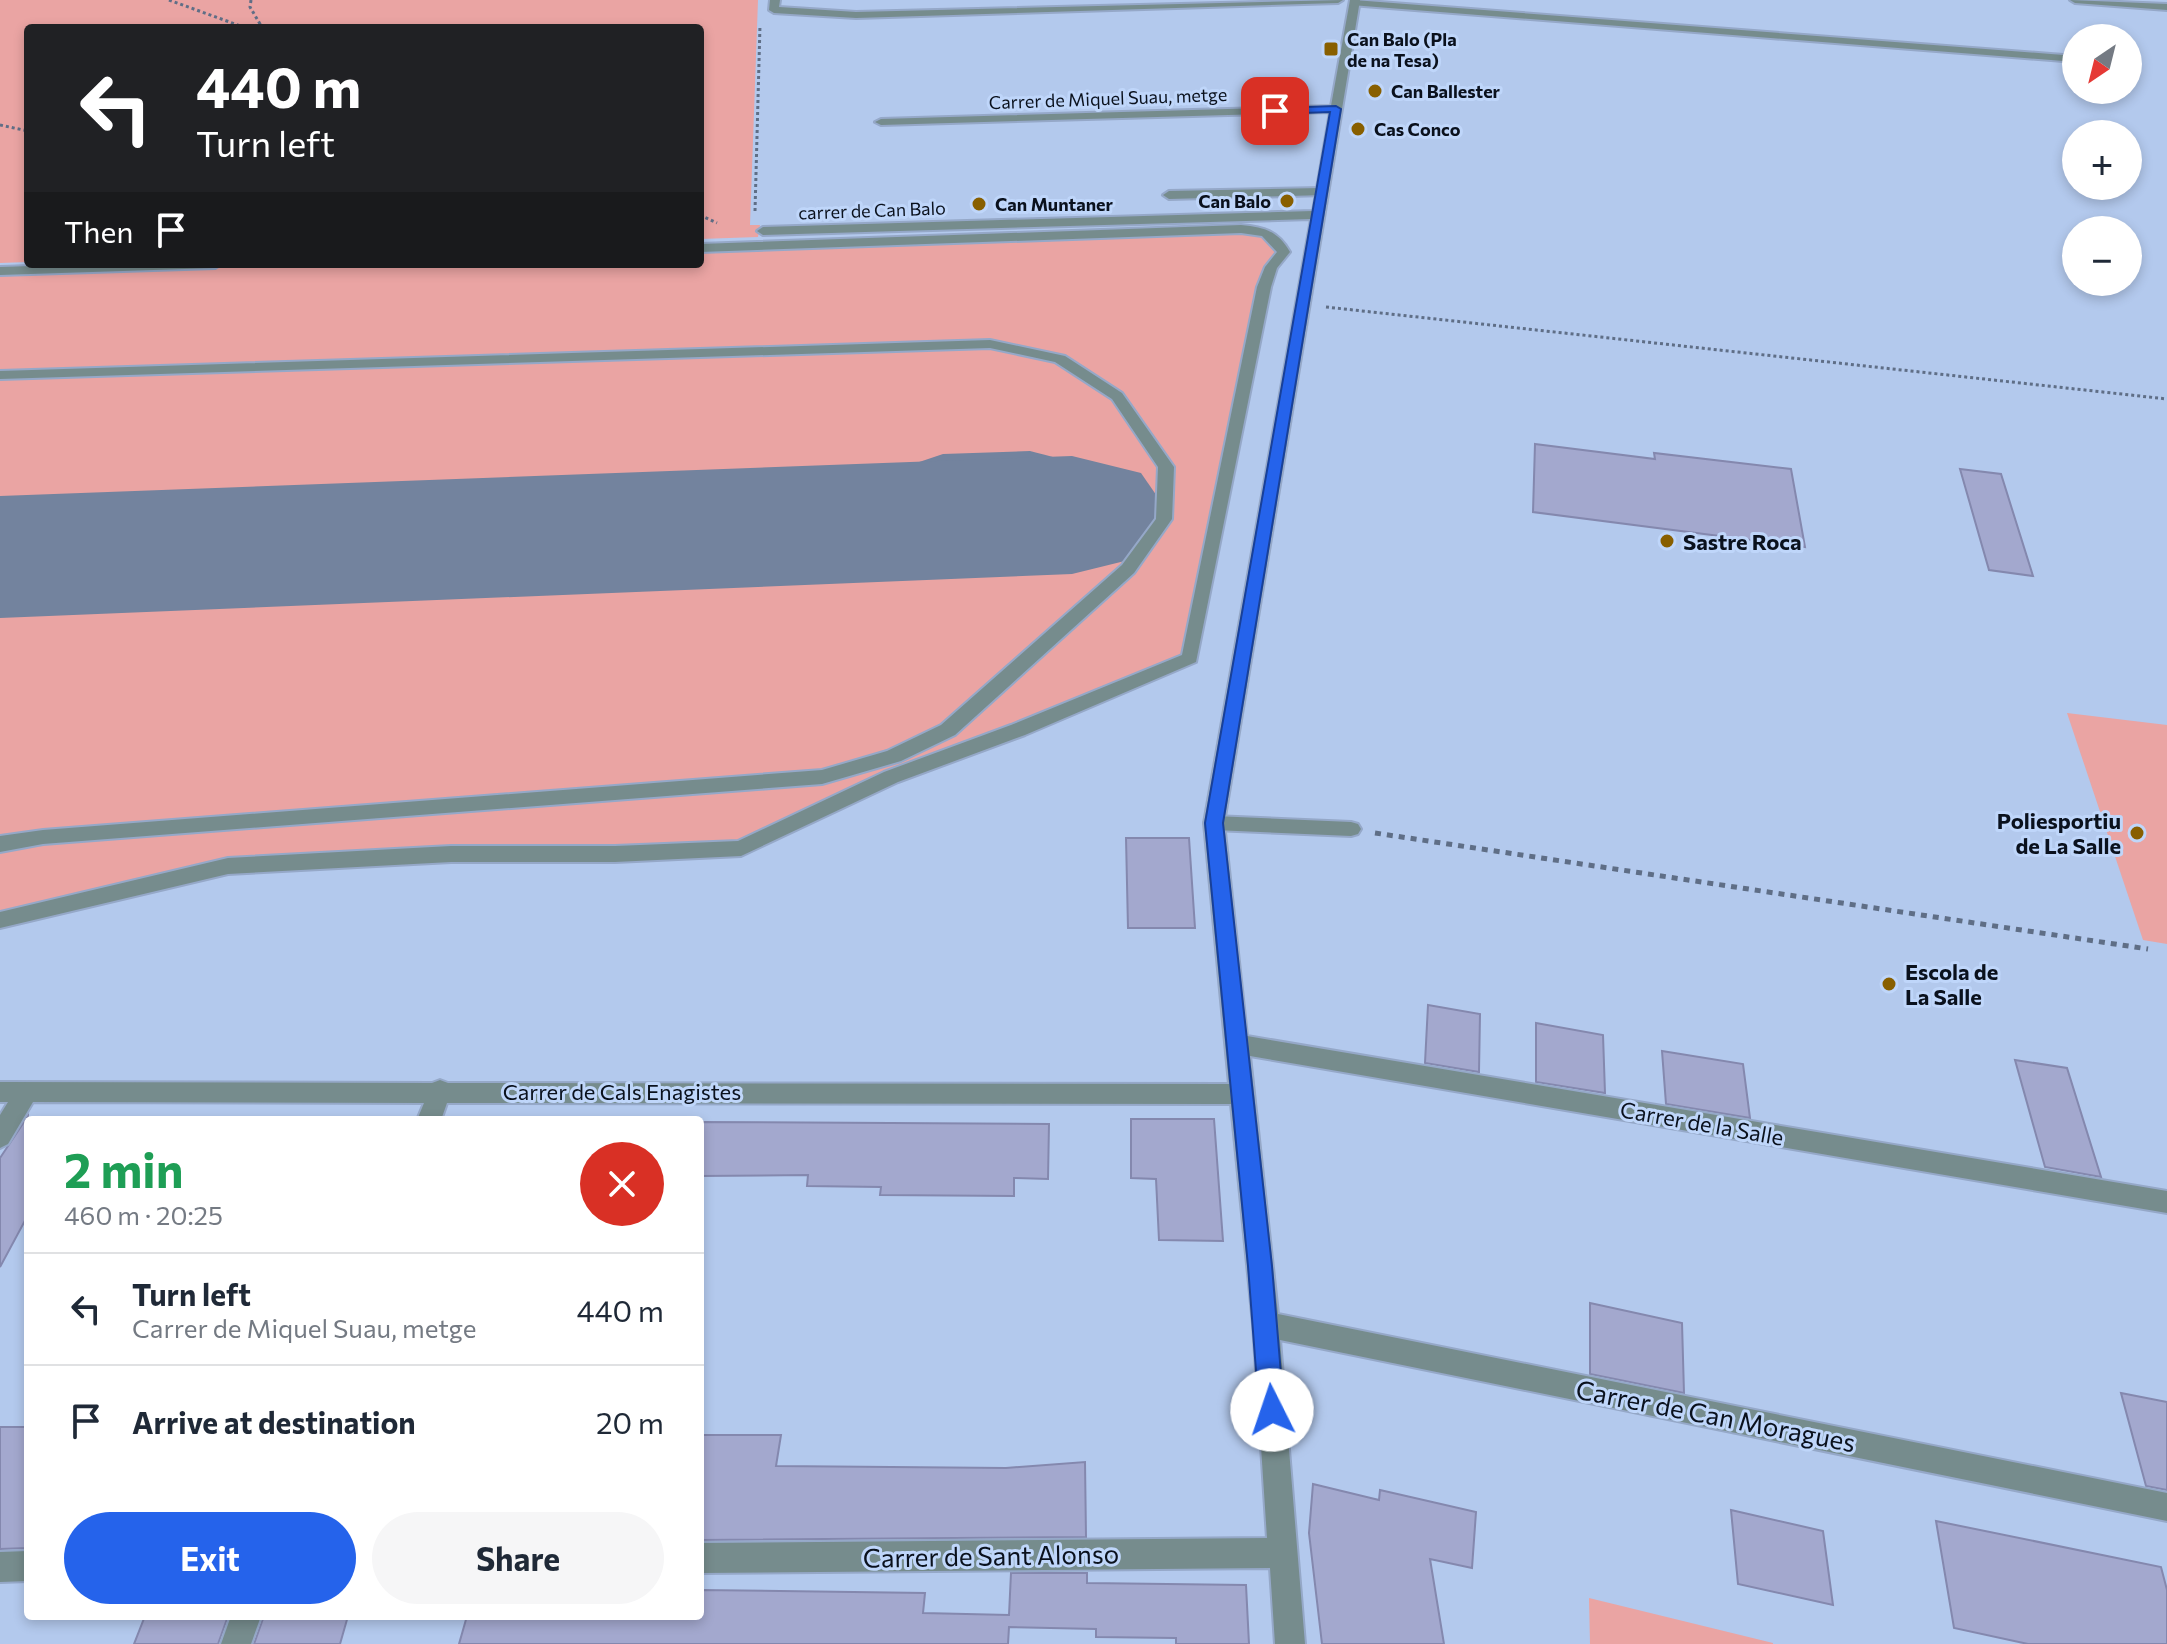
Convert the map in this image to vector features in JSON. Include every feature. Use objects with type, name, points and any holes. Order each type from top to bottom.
[{"type":"street","points":[[775,0],[774,10],[856,15],[1083,4],[1338,0]]},
{"type":"street","points":[[2075,0],[2167,7]]},
{"type":"street","points":[[1290,1644],[1266,1324],[1214,823],[1354,2],[2062,58]]},
{"type":"street","name":"Carrer de Miquel Suau, metge","points":[[881,122],[1336,109]]},
{"type":"street","points":[[1169,195],[1321,192]]},
{"type":"street","name":"carrer de Can Balo","points":[[763,231],[1317,215]]},
{"type":"street","points":[[0,920],[228,866],[451,854],[615,854],[741,848],[891,777],[1018,730],[1190,658],[1264,287],[1271,267],[1284,252],[1277,238],[1262,231],[1241,229],[704,248]]},
{"type":"street","points":[[0,271],[92,268]]},
{"type":"street","points":[[0,375],[990,344],[1060,359],[1117,396],[1166,467],[1164,519],[1128,569],[948,730],[894,756],[822,777],[43,837],[0,844]]},
{"type":"street","points":[[1214,823],[1351,829]]},
{"type":"street","name":"Carrer de la Salle","points":[[1238,1044],[2167,1202]]},
{"type":"street","points":[[430,1116],[440,1090]]},
{"type":"street","name":"Carrer de Cals Enagistes","points":[[0,1092],[440,1090],[1243,1094]]},
{"type":"street","points":[[0,1137],[27,1091]]},
{"type":"street","name":"Carrer de Can Moragues","points":[[1266,1324],[2167,1507]]},
{"type":"street","name":"Carrer de Sant Alonso","points":[[704,1558],[1282,1553]]},
{"type":"street","points":[[0,1567],[24,1566]]},
{"type":"street","points":[[236,1644],[245,1620]]},
{"type":"path","points":[[169,0],[235,24]]},
{"type":"path","points":[[251,0],[250,7],[260,24]]},
{"type":"path","points":[[761,17],[754,224],[763,223],[763,231]]},
{"type":"path","points":[[0,125],[24,130]]},
{"type":"path","points":[[1302,305],[2167,399]]},
{"type":"path","points":[[1351,829],[2148,949]]},
{"type":"shaded area","points":[[0,0],[758,0],[750,225],[760,225],[758,237],[704,239],[704,24],[24,24],[24,262],[0,263]]},
{"type":"shaded area","points":[[1241,229],[1277,238],[1276,262],[1190,658],[741,848],[228,866],[0,922],[0,588],[1084,542],[1075,460],[933,466],[852,497],[0,528],[0,272],[121,268],[704,268],[704,249]]},
{"type":"shaded area","name":"Poliesportiu de La Salle","points":[[2067,713],[2167,725],[2167,944],[2143,940]]},
{"type":"shaded area","points":[[1589,1598],[1773,1643],[1773,1644],[1590,1644]]},
{"type":"building","points":[[1535,444],[1655,459],[1654,453],[1791,469],[1805,547],[1533,512]]},
{"type":"building","points":[[1960,469],[2001,474],[2033,576],[1989,570]]},
{"type":"building","points":[[1126,838],[1189,838],[1195,928],[1128,928]]},
{"type":"building","points":[[1428,1005],[1480,1014],[1479,1072],[1425,1063]]},
{"type":"building","points":[[1536,1023],[1603,1035],[1605,1093],[1536,1082]]},
{"type":"building","points":[[1662,1051],[1743,1064],[1750,1118],[1666,1104]]},
{"type":"building","points":[[2015,1060],[2067,1068],[2101,1177],[2045,1167]]},
{"type":"building","points":[[1131,1119],[1214,1119],[1223,1241],[1159,1240],[1156,1179],[1131,1178]]},
{"type":"building","points":[[24,1122],[24,1222],[0,1267],[0,1158]]},
{"type":"building","points":[[704,1122],[1049,1124],[1048,1179],[1014,1178],[1014,1196],[880,1195],[881,1187],[807,1186],[808,1175],[704,1176]]},
{"type":"building","points":[[1590,1303],[1682,1323],[1684,1393],[1590,1374]]},
{"type":"building","points":[[2121,1393],[2167,1402],[2167,1490],[2146,1486]]},
{"type":"building","points":[[0,1427],[24,1427],[24,1548],[0,1549]]},
{"type":"building","points":[[704,1435],[781,1435],[776,1466],[1006,1468],[1085,1462],[1086,1537],[704,1540]]},
{"type":"building","points":[[1313,1484],[1379,1500],[1380,1490],[1476,1512],[1472,1568],[1430,1559],[1444,1644],[1322,1644],[1309,1533]]},
{"type":"building","points":[[1731,1510],[1823,1531],[1833,1605],[1738,1584]]},
{"type":"building","points":[[1936,1521],[2161,1567],[2167,1590],[2167,1644],[2028,1644],[1954,1628]]},
{"type":"building","points":[[1011,1573],[1087,1573],[1087,1583],[1246,1585],[1249,1644],[1176,1644],[1176,1638],[1096,1637],[1096,1629],[1009,1627],[1008,1644],[459,1644],[466,1620],[704,1620],[704,1590],[925,1593],[923,1613],[1009,1615]]},
{"type":"building","points":[[143,1620],[227,1620],[218,1644],[134,1644]]},
{"type":"building","points":[[263,1620],[347,1620],[340,1644],[254,1644]]},
{"type":"taxiway","points":[[1030,474],[1060,488],[1067,506],[1056,523],[1040,533],[1021,537],[998,536],[901,520],[805,523],[839,515],[943,477],[1030,474]]},
{"type":"runway","points":[[0,557],[1072,515]]},
{"type":"place","name":"Can Balo (Pla de na Tesa)","points":[[1331,49]]},
{"type":"place","name":"Can Ballester","points":[[1375,91]]},
{"type":"place","name":"Cas Conco","points":[[1358,129]]},
{"type":"place","name":"Can Balo","points":[[1287,201]]},
{"type":"place","name":"Can Muntaner","points":[[979,204]]},
{"type":"place","name":"Sastre Roca","points":[[1667,541]]},
{"type":"place","name":"Poliesportiu de La Salle","points":[[2137,833]]},
{"type":"place","name":"Escola de La Salle","points":[[1889,984]]},
{"type":"route","points":[[1272,1410],[1266,1324],[1214,823],[1336,109],[1275,111]]}]
